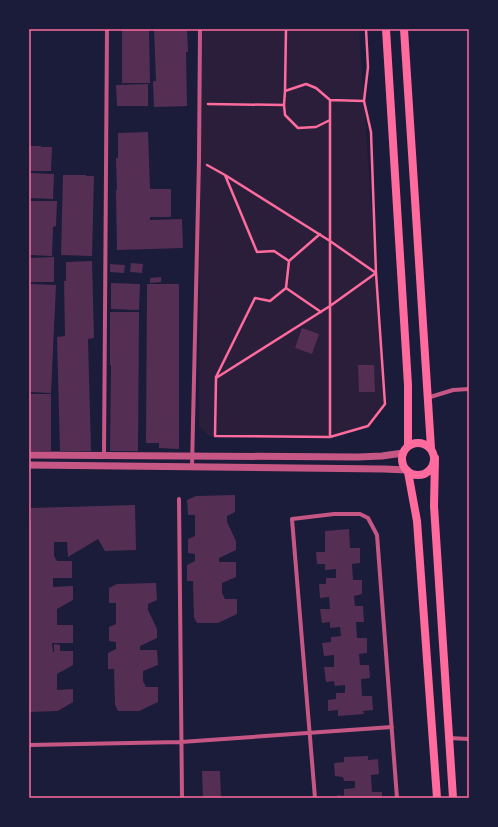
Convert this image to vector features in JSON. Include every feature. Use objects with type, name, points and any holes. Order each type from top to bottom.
[{"type":"main road","points":[[386,29],[408,386],[406,450],[402,461],[408,471],[418,475],[428,472],[432,468],[435,458]]},
{"type":"main road","points":[[404,29],[430,448]]},
{"type":"main road","points":[[406,450],[412,444],[417,443],[427,445],[434,453],[435,458],[434,506],[453,798]]},
{"type":"main road","points":[[408,471],[417,521],[437,798]]},
{"type":"street","points":[[104,455],[107,29]]},
{"type":"street","points":[[192,468],[199,160],[200,29]]},
{"type":"street","points":[[427,398],[453,390],[469,389]]},
{"type":"street","points":[[29,455],[358,458],[382,456],[406,450]]},
{"type":"street","points":[[29,465],[378,469],[408,471]]},
{"type":"street","points":[[179,499],[182,798]]},
{"type":"street","points":[[315,798],[292,519],[334,514],[360,514],[368,518],[377,535],[397,798]]},
{"type":"street","points":[[29,745],[181,742],[392,727]]},
{"type":"street","points":[[449,738],[469,739]]},
{"type":"path","points":[[286,29],[286,91],[284,105],[286,115],[298,128],[316,127],[330,120]]},
{"type":"path","points":[[320,234],[289,261],[286,288],[270,301],[255,298],[216,378],[215,436],[330,436],[368,426],[385,404],[376,273],[371,132],[364,101],[368,67],[366,29]]},
{"type":"path","points":[[286,91],[306,84],[316,88],[330,100],[364,101]]},
{"type":"path","points":[[330,100],[330,436]]},
{"type":"path","points":[[200,104],[284,105]]},
{"type":"path","points":[[199,160],[320,234],[376,273]]},
{"type":"path","points":[[225,175],[258,252],[274,252],[289,261]]},
{"type":"path","points":[[216,378],[330,306],[376,273]]},
{"type":"path","points":[[286,288],[320,312]]},
{"type":"shaded area","points":[[200,29],[359,29],[385,404],[368,426],[330,437],[209,436],[199,426]]},
{"type":"building","points":[[122,29],[149,29],[150,83],[122,83]]},
{"type":"building","points":[[154,29],[187,29],[187,106],[154,107],[153,81],[156,81]]},
{"type":"building","points":[[148,84],[148,106],[117,106],[116,85]]},
{"type":"building","points":[[148,132],[150,189],[171,189],[171,217],[150,217],[150,220],[182,219],[183,248],[117,250],[116,158],[118,158],[118,133]]},
{"type":"building","points":[[29,146],[52,147],[51,171],[29,171]]},
{"type":"building","points":[[29,173],[54,174],[53,199],[29,198]]},
{"type":"building","points":[[63,175],[94,176],[92,256],[61,255]]},
{"type":"building","points":[[29,201],[57,201],[56,226],[53,227],[52,256],[29,255]]},
{"type":"building","points":[[54,257],[54,282],[29,282],[29,258]]},
{"type":"building","points":[[92,261],[94,338],[88,339],[91,451],[60,451],[57,337],[65,336],[64,281],[66,281],[66,262]]},
{"type":"building","points":[[131,263],[143,264],[142,273],[130,272]]},
{"type":"building","points":[[110,264],[125,265],[124,273],[110,272]]},
{"type":"building","points":[[161,277],[161,282],[150,283],[150,278]]},
{"type":"building","points":[[111,283],[140,284],[139,310],[111,309]]},
{"type":"building","points":[[29,284],[56,285],[51,393],[29,392]]},
{"type":"building","points":[[147,284],[179,284],[179,449],[159,448],[159,443],[146,443]]},
{"type":"building","points":[[110,312],[139,312],[138,451],[110,451]]},
{"type":"building","points":[[302,328],[319,334],[312,354],[295,348]]},
{"type":"building","points":[[358,365],[374,365],[375,392],[359,392]]},
{"type":"building","points":[[29,394],[51,394],[51,451],[29,451]]},
{"type":"building","points":[[235,495],[235,512],[227,516],[227,522],[236,541],[236,550],[219,558],[219,562],[236,562],[236,577],[222,583],[222,593],[225,599],[237,599],[237,614],[218,623],[197,623],[194,617],[193,581],[187,581],[187,565],[195,561],[195,554],[188,553],[188,539],[195,536],[195,515],[188,515],[187,500],[196,496]]},
{"type":"building","points":[[135,505],[136,550],[105,551],[98,539],[68,557],[67,542],[54,542],[54,556],[57,561],[72,561],[72,578],[53,578],[53,587],[73,586],[73,600],[57,609],[57,625],[73,625],[73,643],[52,643],[53,652],[54,644],[60,645],[60,651],[73,651],[73,665],[57,674],[57,690],[73,689],[73,702],[58,711],[29,712],[29,522],[31,521],[31,508]]},
{"type":"building","points":[[349,529],[350,548],[360,548],[360,563],[352,564],[353,580],[362,580],[362,594],[354,596],[355,606],[363,606],[364,622],[356,622],[357,638],[367,638],[367,653],[359,654],[360,665],[369,665],[370,678],[361,679],[362,696],[372,696],[373,710],[363,711],[364,714],[338,716],[338,710],[328,711],[328,700],[336,699],[336,693],[345,693],[345,685],[335,686],[334,681],[326,682],[324,667],[334,667],[334,655],[324,656],[322,643],[331,642],[331,637],[341,636],[340,627],[330,628],[330,622],[322,623],[320,609],[330,609],[329,597],[320,598],[319,584],[326,584],[326,578],[336,578],[336,569],[325,570],[325,564],[317,564],[316,552],[325,552],[325,531]]},
{"type":"building","points":[[156,583],[157,600],[148,604],[148,610],[157,629],[157,638],[140,646],[140,650],[157,650],[158,665],[143,671],[143,681],[146,687],[158,687],[158,702],[139,711],[118,711],[115,705],[114,669],[108,669],[108,653],[116,649],[116,642],[109,641],[109,627],[116,624],[116,603],[109,603],[109,588],[117,584]]},
{"type":"building","points":[[368,756],[368,760],[378,759],[379,774],[371,775],[372,792],[382,792],[382,798],[338,798],[337,795],[344,796],[344,789],[355,788],[355,781],[344,781],[343,777],[335,776],[334,763],[344,762],[344,757]]},
{"type":"building","points":[[202,771],[220,771],[221,798],[203,798]]}]
